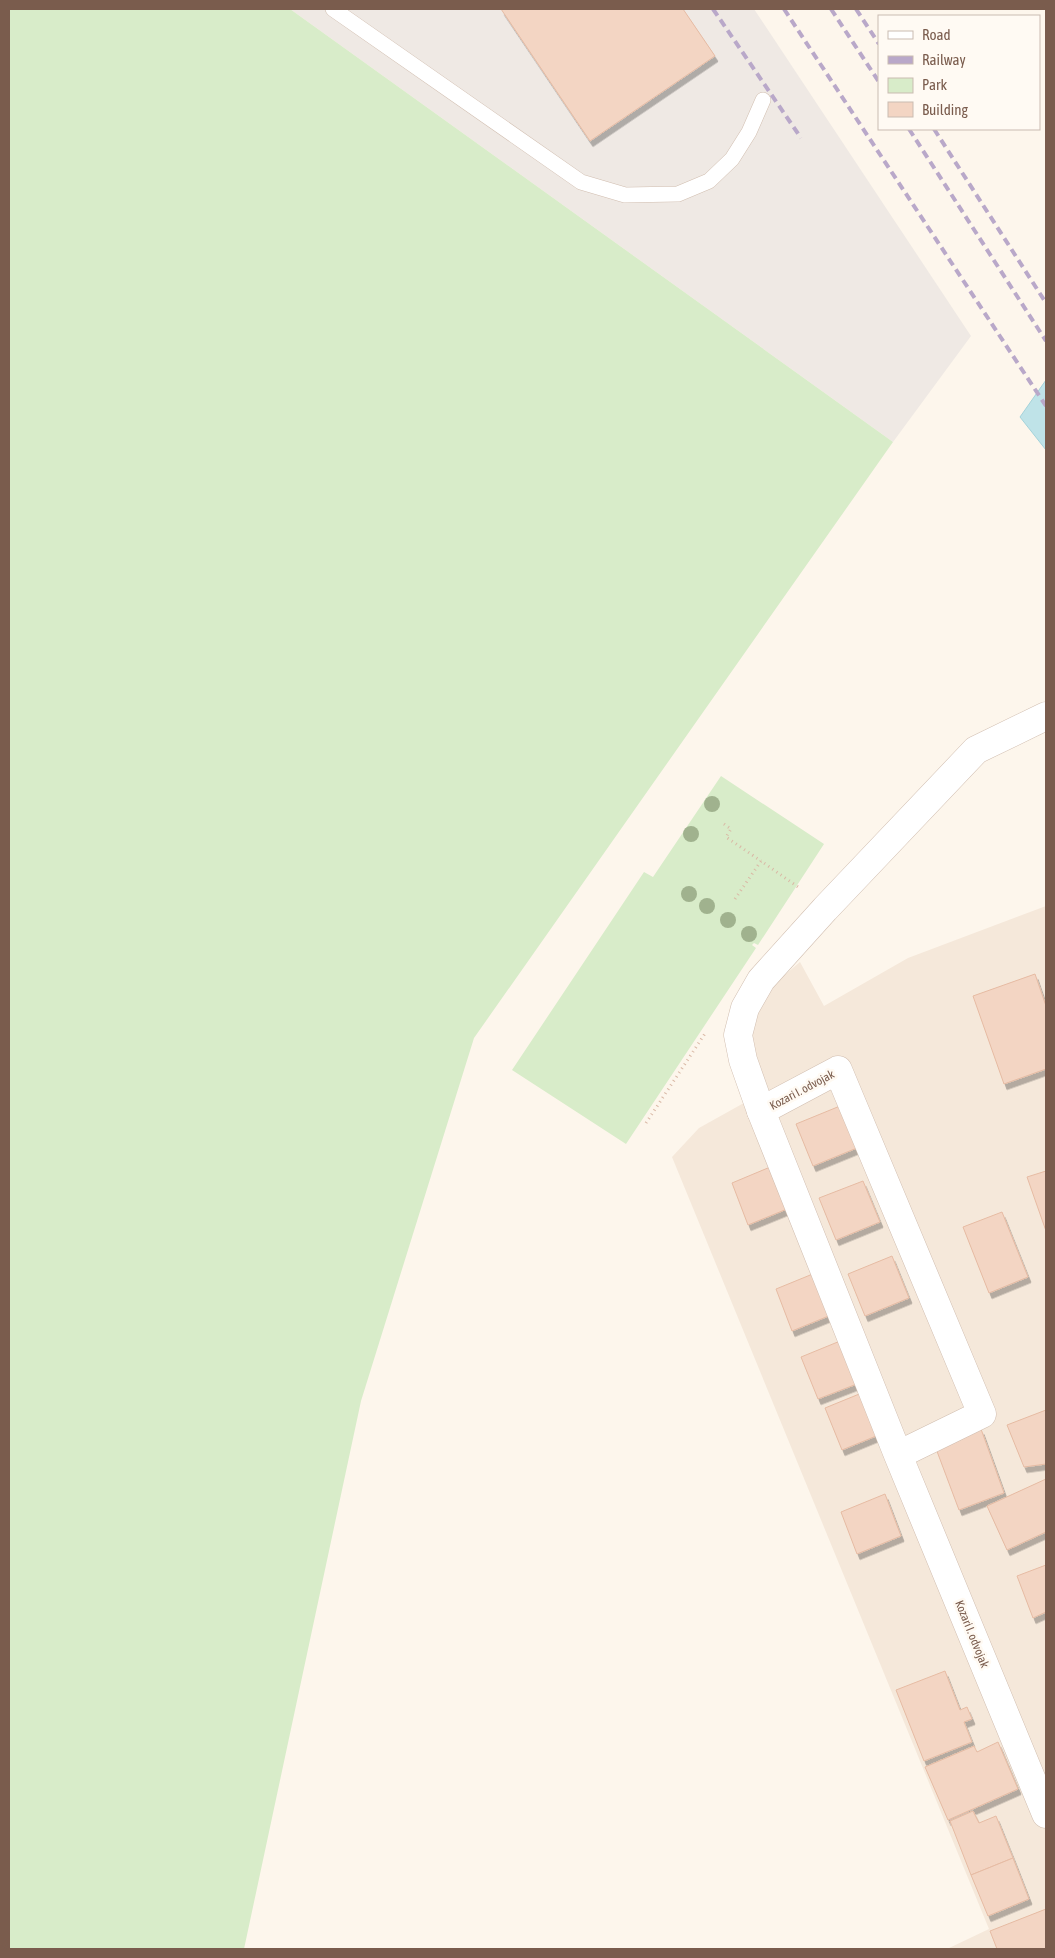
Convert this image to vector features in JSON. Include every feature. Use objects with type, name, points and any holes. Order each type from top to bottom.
[{"type":"street","points":[[761,1111],[743,1060],[738,1035],[745,1008],[761,980],[825,909],[976,750],[1046,716]]},
{"type":"street","name":"Kozari I. odvojak","points":[[898,1455],[982,1414],[838,1070],[761,1111],[898,1455],[1046,1814]]},
{"type":"lane","points":[[333,9],[581,182],[625,195],[678,194],[709,181],[732,159],[749,132],[763,100]]},
{"type":"path","points":[[724,824],[731,829],[726,837],[802,889],[825,909]]},
{"type":"path","points":[[735,899],[761,861]]},
{"type":"shaded area","points":[[290,9],[754,9],[971,336],[893,442]]},
{"type":"shaded area","points":[[1046,906],[1046,1949],[947,1949],[989,1929],[672,1157],[699,1128],[760,1094],[749,1055],[751,1024],[775,983],[800,962],[824,1006],[908,958]]},
{"type":"green space","points":[[9,9],[290,9],[893,442],[474,1038],[361,1401],[244,1949],[9,1949]]},
{"type":"green space","points":[[721,776],[824,844],[758,945],[754,943],[752,945],[756,948],[626,1144],[512,1070],[644,872],[653,877]]},
{"type":"water","points":[[1046,380],[1046,450],[1020,417]]},
{"type":"building","points":[[501,9],[683,9],[715,56],[590,141]]},
{"type":"building","points":[[1035,974],[1046,1006],[1046,1069],[1004,1084],[973,996]]},
{"type":"building","points":[[840,1106],[857,1148],[813,1166],[796,1124]]},
{"type":"building","points":[[775,1165],[792,1207],[748,1225],[732,1183]]},
{"type":"building","points":[[1046,1171],[1046,1231],[1027,1177]]},
{"type":"building","points":[[863,1181],[880,1222],[836,1240],[819,1198]]},
{"type":"building","points":[[1002,1212],[1028,1277],[989,1293],[963,1227]]},
{"type":"building","points":[[892,1256],[909,1298],[865,1316],[848,1274]]},
{"type":"building","points":[[820,1271],[836,1313],[792,1331],[776,1289]]},
{"type":"building","points":[[845,1339],[862,1382],[818,1399],[801,1357]]},
{"type":"building","points":[[869,1390],[886,1432],[842,1450],[825,1408]]},
{"type":"building","points":[[1046,1410],[1046,1464],[1024,1467],[1007,1425]]},
{"type":"building","points":[[981,1429],[1004,1493],[959,1510],[935,1446]]},
{"type":"building","points":[[1046,1479],[1046,1532],[1007,1550],[987,1506]]},
{"type":"building","points":[[885,1494],[901,1536],[857,1554],[841,1512]]},
{"type":"building","points":[[1046,1565],[1046,1612],[1033,1618],[1017,1576]]},
{"type":"building","points":[[945,1671],[960,1710],[967,1707],[972,1719],[964,1722],[972,1742],[924,1761],[896,1690]]},
{"type":"building","points":[[998,1742],[1018,1789],[948,1820],[925,1767],[974,1746],[977,1752]]},
{"type":"building","points":[[973,1811],[979,1823],[996,1816],[1013,1858],[971,1875],[950,1821]]},
{"type":"building","points":[[1013,1858],[1029,1899],[988,1916],[971,1875]]},
{"type":"building","points":[[1046,1909],[1046,1949],[997,1949],[990,1931]]},
{"type":"railway","points":[[713,9],[801,138]]},
{"type":"railway","points":[[784,9],[1046,406]]},
{"type":"railway","points":[[831,9],[878,80]]},
{"type":"railway","points":[[856,9],[878,42]]},
{"type":"railway","points":[[910,130],[1046,341]]},
{"type":"railway","points":[[935,130],[1046,303]]}]
